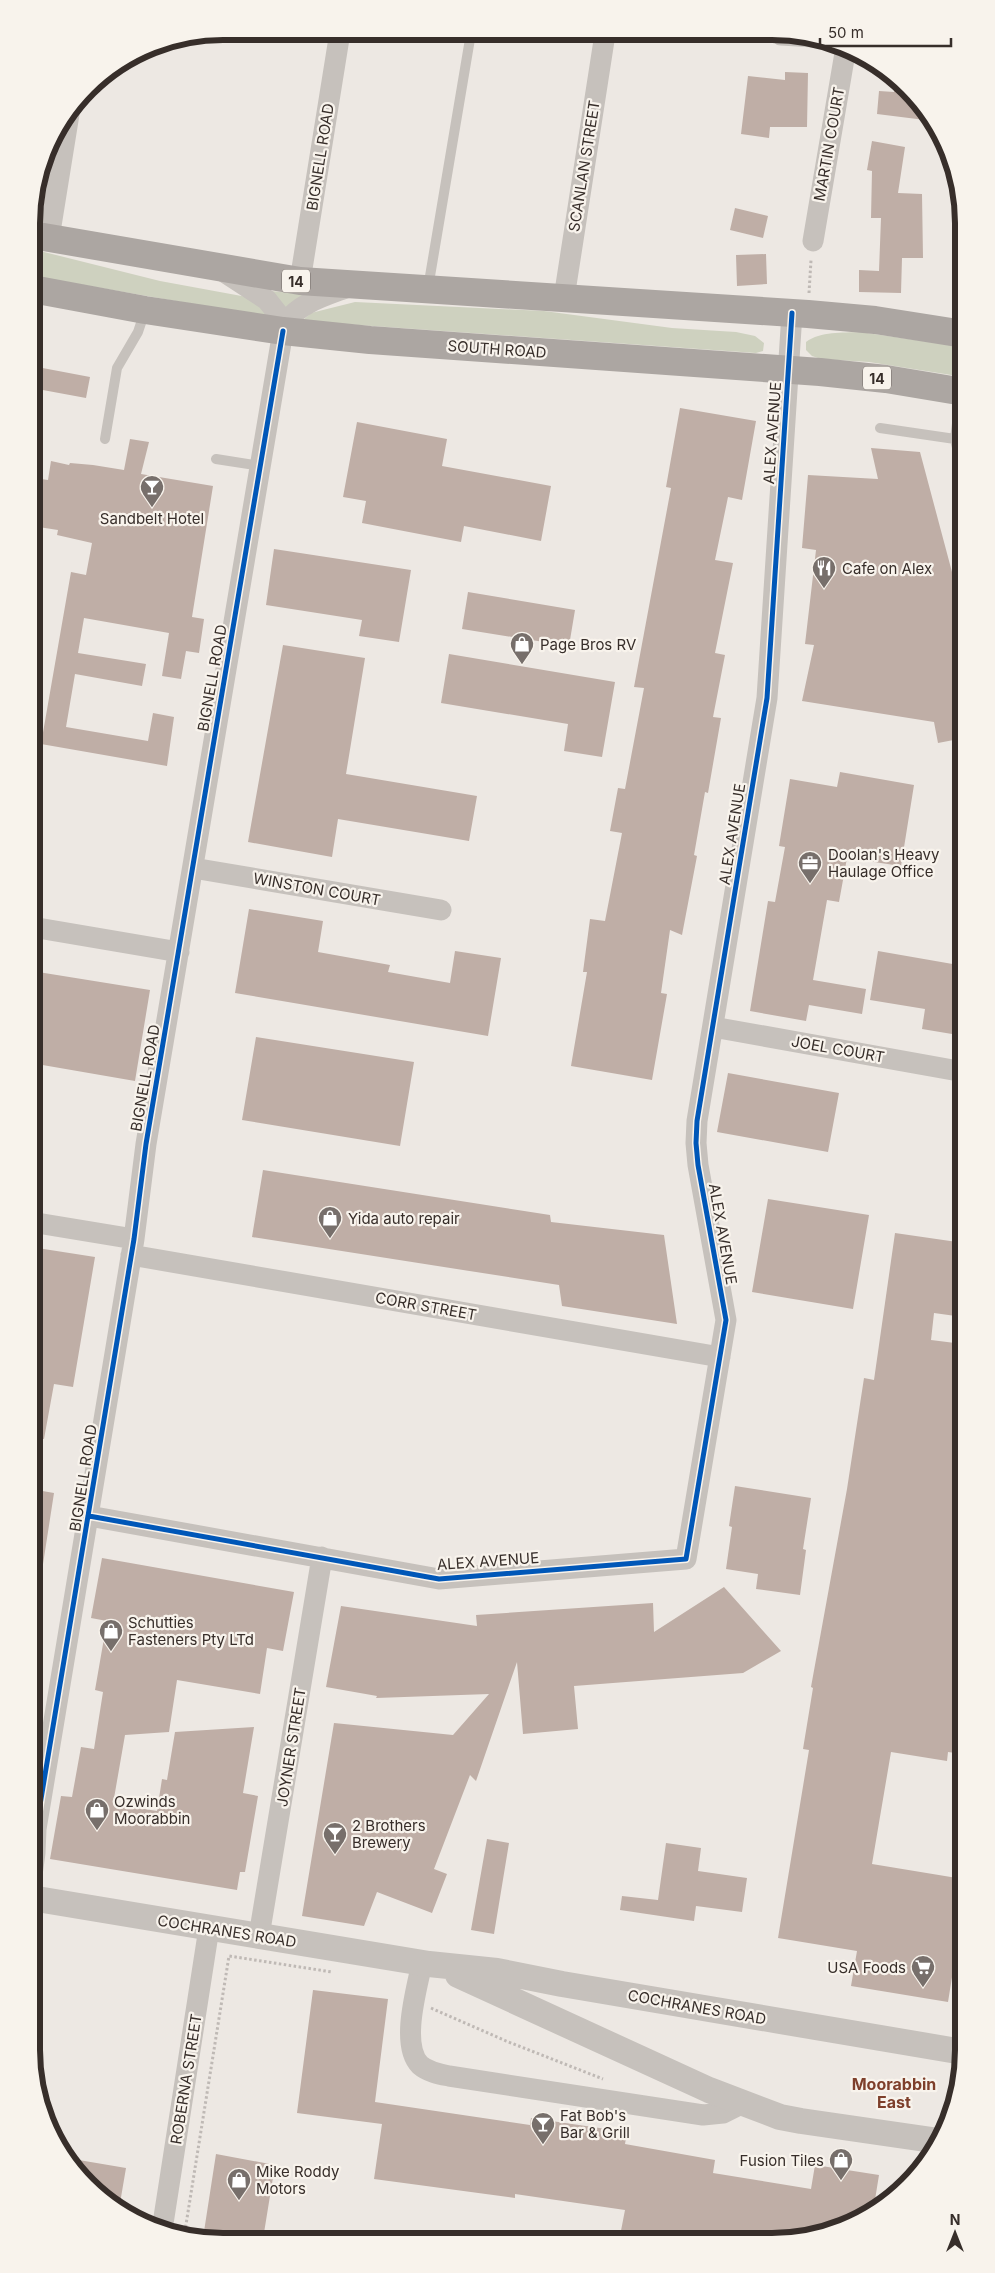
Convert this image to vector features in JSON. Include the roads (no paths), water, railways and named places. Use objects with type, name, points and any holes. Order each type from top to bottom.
[{"type":"highway","name":"14","points":[[40,236],[219,269],[300,281],[800,314],[875,320],[955,333]]},
{"type":"highway","name":"SOUTH ROAD","points":[[40,290],[145,310],[284,327],[370,340],[867,376],[955,391]]},
{"type":"street","name":"BIGNELL ROAD","points":[[300,281],[339,40]]},
{"type":"street","name":"SCANLAN STREET","points":[[564,298],[604,40]]},
{"type":"street","name":"MARTIN COURT","points":[[813,241],[845,55]]},
{"type":"street","points":[[40,236],[65,133]]},
{"type":"street","points":[[219,269],[267,300],[284,327],[292,315],[305,305],[352,285]]},
{"type":"street","name":"ALEX AVENUE","points":[[89,1516],[439,1579],[686,1559],[726,1320],[696,1143],[697,1121],[767,698],[789,371],[800,314]]},
{"type":"street","name":"BIGNELL ROAD","points":[[40,1798],[133,1247],[146,1144],[284,327]]},
{"type":"street","name":"WINSTON COURT","points":[[193,868],[441,910]]},
{"type":"street","points":[[40,928],[178,952]]},
{"type":"street","name":"JOEL COURT","points":[[713,1027],[955,1070]]},
{"type":"street","name":"CORR STREET","points":[[40,1224],[133,1247],[720,1356]]},
{"type":"street","name":"JOYNER STREET","points":[[259,1936],[322,1557]]},
{"type":"street","name":"COCHRANES ROAD","points":[[40,1900],[426,1964],[497,1972],[955,2051]]},
{"type":"street","name":"ROBERNA STREET","points":[[163,2223],[209,1928]]},
{"type":"street","points":[[426,1964],[414,2002],[410,2034],[411,2048],[415,2058],[426,2069],[449,2076],[709,2115],[723,2113],[743,2103]]},
{"type":"street","name":"COCHRANES ROAD","points":[[426,1964],[486,1987],[709,2090],[780,2116],[801,2122],[931,2140]]},
{"type":"lane","points":[[427,290],[469,40]]},
{"type":"lane","points":[[104,439],[117,368],[138,332],[145,310]]},
{"type":"lane","points":[[880,428],[955,439]]},
{"type":"lane","points":[[216,458],[261,466]]},
{"type":"place","name":"Sandbelt Hotel","points":[[152,508]]},
{"type":"place","name":"Cafe on Alex","points":[[824,589]]},
{"type":"place","name":"Page Bros RV","points":[[522,665]]},
{"type":"place","name":"Doolan's Heavy Haulage Office","points":[[810,884]]},
{"type":"place","name":"Yida auto repair","points":[[330,1239]]},
{"type":"place","name":"Schutties Fasteners Pty LTd","points":[[111,1652]]},
{"type":"place","name":"Ozwinds Moorabbin","points":[[97,1831]]},
{"type":"place","name":"2 Brothers Brewery","points":[[335,1855]]},
{"type":"place","name":"USA Foods","points":[[923,1988]]},
{"type":"place","name":"Fat Bob's Bar & Grill","points":[[543,2145]]},
{"type":"place","name":"Fusion Tiles","points":[[841,2181]]},
{"type":"place","name":"Mike Roddy Motors","points":[[239,2201]]},
{"type":"district","name":"Moorabbin East","points":[[894,2093]]}]
